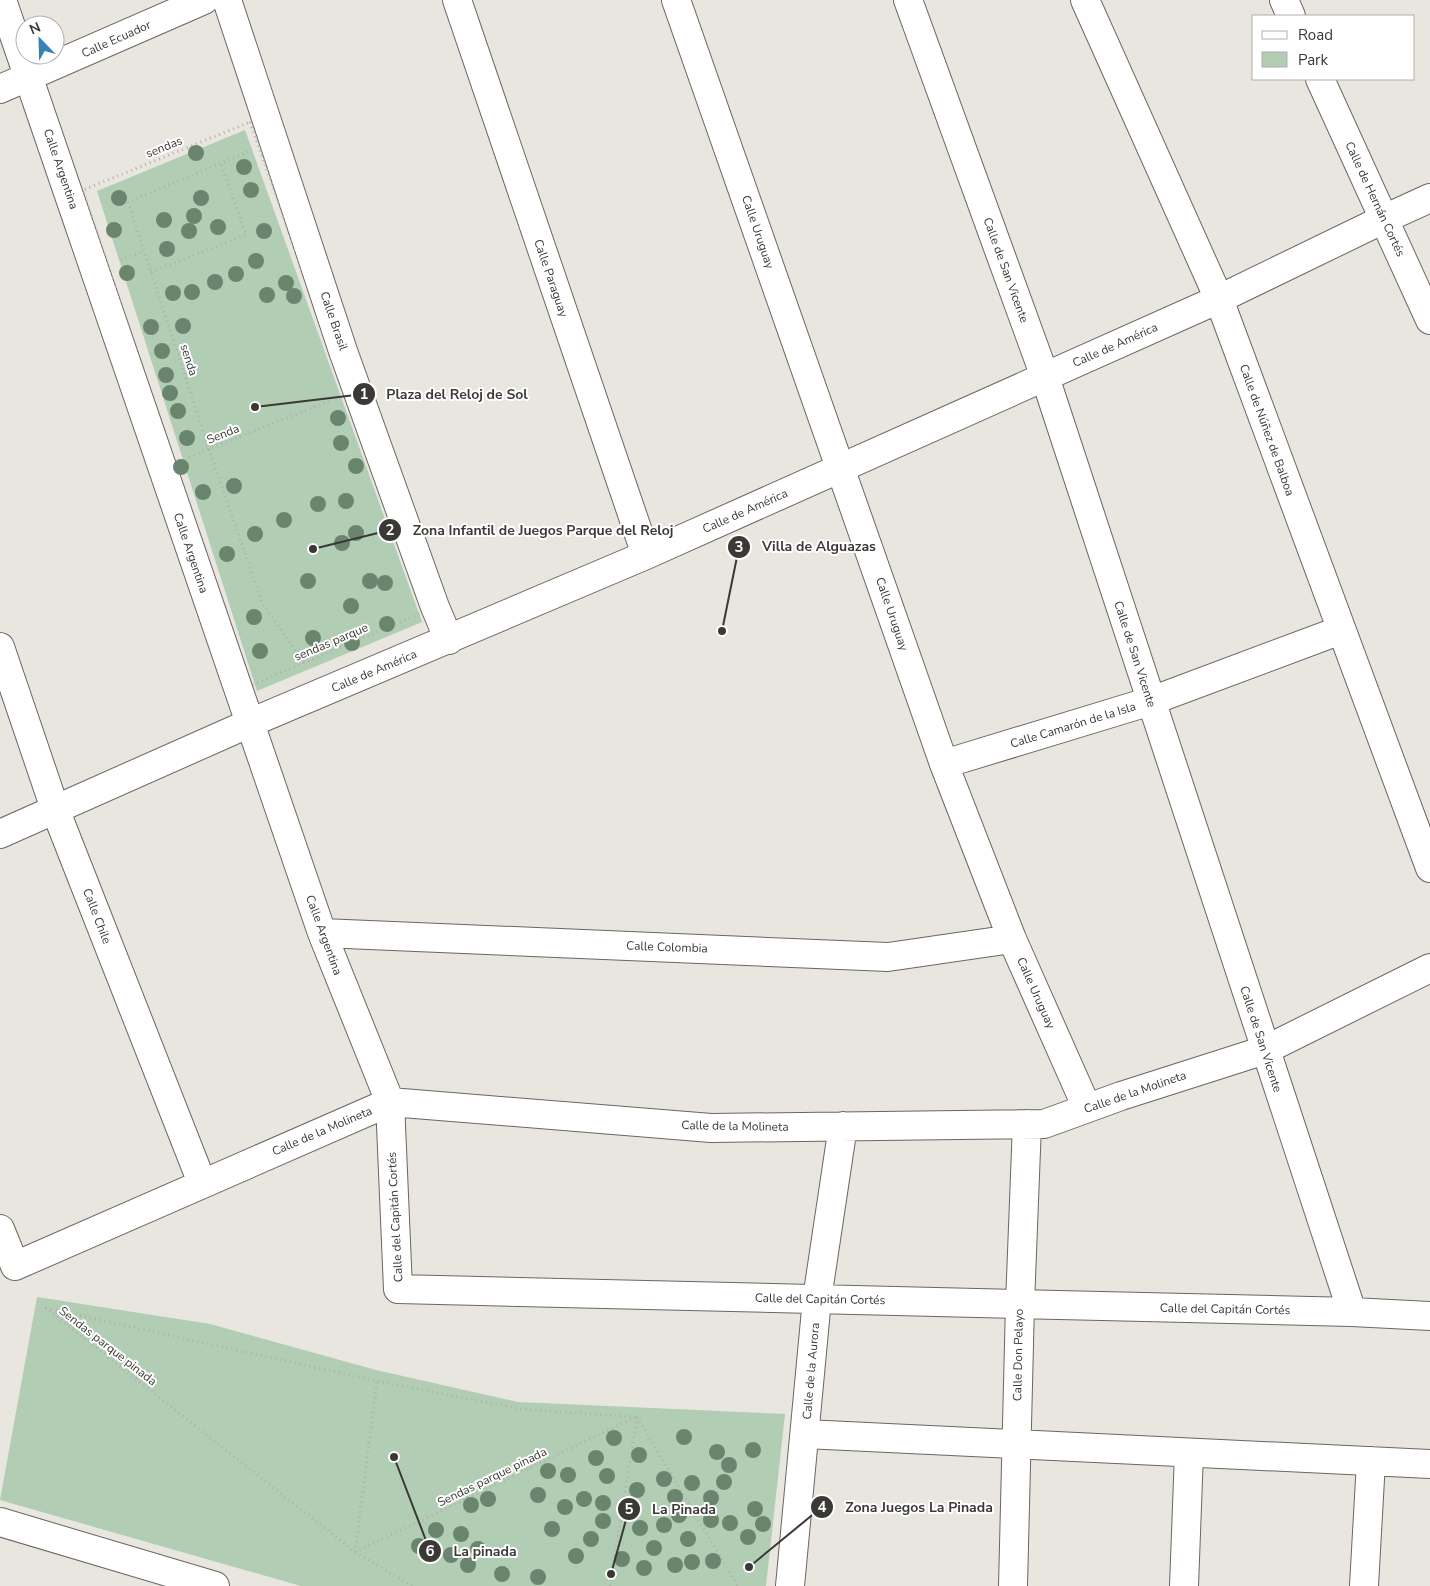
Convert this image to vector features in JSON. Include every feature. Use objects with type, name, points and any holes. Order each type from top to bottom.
[{"type":"street","name":"Calle Argentina","points":[[2,0],[172,464],[250,724],[322,933],[390,1102]]},
{"type":"street","name":"Calle Ecuador","points":[[0,89],[204,0]]},
{"type":"street","name":"Calle Brasil","points":[[227,0],[266,144],[344,351],[432,598],[449,640]]},
{"type":"street","name":"Calle Paraguay","points":[[457,0],[646,555]]},
{"type":"street","name":"Calle Uruguay","points":[[676,0],[944,764],[1012,939],[1087,1108]]},
{"type":"street","name":"Calle de San Vicente","points":[[908,0],[1045,377],[1264,1050],[1352,1312]]},
{"type":"street","name":"Calle de Núñez de Balboa","points":[[1085,0],[1219,298],[1430,868]]},
{"type":"street","points":[[1284,0],[1291,15]]},
{"type":"street","name":"Calle de Hernán Cortés","points":[[1320,80],[1430,320]]},
{"type":"street","name":"Calle de América","points":[[0,834],[250,724],[646,555],[1219,298],[1430,198]]},
{"type":"street","name":"Calle Camarón de la Isla","points":[[944,764],[1151,701],[1342,630]]},
{"type":"street","name":"Calle Chile","points":[[0,647],[55,809],[202,1183]]},
{"type":"street","name":"Calle Colombia","points":[[322,933],[888,956],[1012,939]]},
{"type":"street","name":"Calle de la Molineta","points":[[0,1229],[15,1266],[390,1102],[711,1128],[1044,1124],[1264,1050],[1430,968]]},
{"type":"street","name":"Calle del Capitán Cortés","points":[[390,1102],[398,1289],[1352,1312],[1430,1316]]},
{"type":"street","name":"Calle Don Pelayo","points":[[1013,1586],[1020,1304],[1027,1124]]},
{"type":"street","name":"Calle de la Aurora","points":[[790,1586],[817,1299],[843,1126]]},
{"type":"street","points":[[805,1434],[1430,1464]]},
{"type":"street","points":[[1184,1586],[1189,1453]]},
{"type":"street","points":[[1364,1586],[1371,1461]]},
{"type":"street","points":[[0,1522],[215,1586]]},
{"type":"path","name":"sendas","points":[[172,464],[83,190],[250,122],[266,144],[346,395]]},
{"type":"path","name":"senda","points":[[266,144],[128,202],[262,603],[304,663]]},
{"type":"path","points":[[151,272],[246,235],[221,163]]},
{"type":"path","name":"sendas parque","points":[[172,464],[250,686],[424,612],[346,395]]},
{"type":"path","name":"Senda","points":[[172,464],[337,398]]},
{"type":"path","name":"Sendas parque pinada","points":[[412,1586],[355,1552],[46,1308],[377,1381],[520,1409],[637,1417]]},
{"type":"path","points":[[355,1552],[377,1381]]},
{"type":"path","points":[[610,1586],[637,1417]]},
{"type":"path","points":[[637,1417],[738,1586]]},
{"type":"path","name":"Sendas parque pinada","points":[[355,1552],[637,1417]]},
{"type":"green space","points":[[245,130],[422,622],[257,691],[97,191]]},
{"type":"green space","points":[[37,1297],[210,1324],[376,1370],[518,1402],[785,1414],[766,1586],[301,1586],[0,1500]]},
{"type":"place","name":"Plaza del Reloj de Sol","points":[[255,407]]},
{"type":"place","name":"Zona Infantil de Juegos Parque del Reloj","points":[[313,549]]},
{"type":"place","name":"Villa de Alguazas","points":[[722,631]]},
{"type":"place","name":"La pinada","points":[[394,1457]]},
{"type":"place","name":"Zona Juegos La Pinada","points":[[749,1567]]},
{"type":"place","name":"La Pinada","points":[[611,1574]]}]
